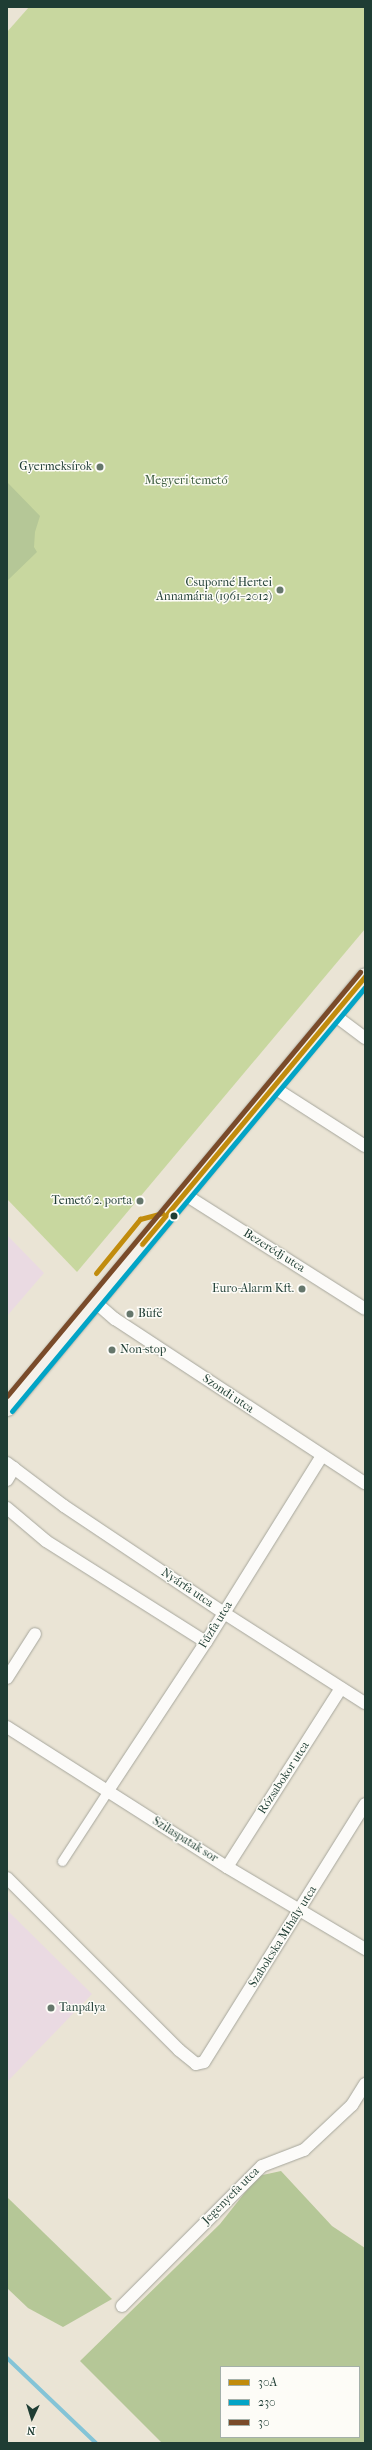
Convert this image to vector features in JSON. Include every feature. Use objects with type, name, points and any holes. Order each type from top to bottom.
[{"type":"main road","points":[[7,1407],[365,976]]},
{"type":"street","points":[[333,1014],[365,1038]]},
{"type":"street","points":[[273,1087],[365,1146]]},
{"type":"street","name":"Bezerédj utca","points":[[184,1194],[365,1309]]},
{"type":"street","name":"Szondi utca","points":[[94,1301],[115,1319],[365,1483]]},
{"type":"street","name":"Fűzfa utca","points":[[108,1792],[206,1642],[322,1456]]},
{"type":"street","name":"Nyárfa utca","points":[[7,1480],[10,1465],[64,1506],[224,1613],[365,1703]]},
{"type":"street","points":[[7,1508],[46,1541],[206,1642]]},
{"type":"street","points":[[7,1678],[35,1634]]},
{"type":"street","name":"Rózsabokor utca","points":[[227,1867],[341,1688]]},
{"type":"street","name":"Szilaspatak sor","points":[[7,1727],[227,1867],[365,1949]]},
{"type":"street","points":[[62,1861],[108,1792]]},
{"type":"street","name":"Szabolcska Mihály utca","points":[[7,1878],[179,2050],[196,2064],[204,2062],[365,1804]]},
{"type":"street","name":"Jegenyefa utca","points":[[122,2306],[262,2166],[304,2150],[352,2105],[365,2084]]},
{"type":"shaded area","points":[[7,1235],[44,1273],[7,1316]]},
{"type":"shaded area","points":[[7,1910],[92,1994],[7,2082]]},
{"type":"green space","name":"Megyeri temető","points":[[29,7],[365,7],[365,929],[77,1272],[7,1199],[7,32]]},
{"type":"green space","points":[[7,482],[40,516],[35,532],[34,547],[37,552],[7,581]]},
{"type":"green space","points":[[281,2171],[332,2226],[365,2248],[365,2443],[162,2443],[80,2361],[220,2224],[258,2176]]},
{"type":"green space","points":[[7,2197],[112,2299],[63,2327],[28,2308],[7,2288]]},
{"type":"waterway","points":[[7,2358],[96,2443]]},
{"type":"transit line","name":"30","points":[[7,1396],[360,972]]},
{"type":"transit line","name":"30A","points":[[142,1244],[365,976]]},
{"type":"transit line","name":"230","points":[[12,1411],[365,987]]},
{"type":"transit line","name":"30A","points":[[96,1273],[140,1219],[162,1213]]},
{"type":"place","name":"Gyermeksírok","points":[[100,467]]},
{"type":"place","name":"Csuporné Hertei Annamária (1961–2012)","points":[[280,590]]},
{"type":"place","name":"Temető 2. porta","points":[[140,1201]]},
{"type":"place","name":"Euro-Alarm Kft.","points":[[302,1289]]},
{"type":"place","name":"Büfé","points":[[130,1314]]},
{"type":"place","name":"Non-stop","points":[[112,1350]]},
{"type":"place","name":"Tanpálya","points":[[51,2008]]}]
